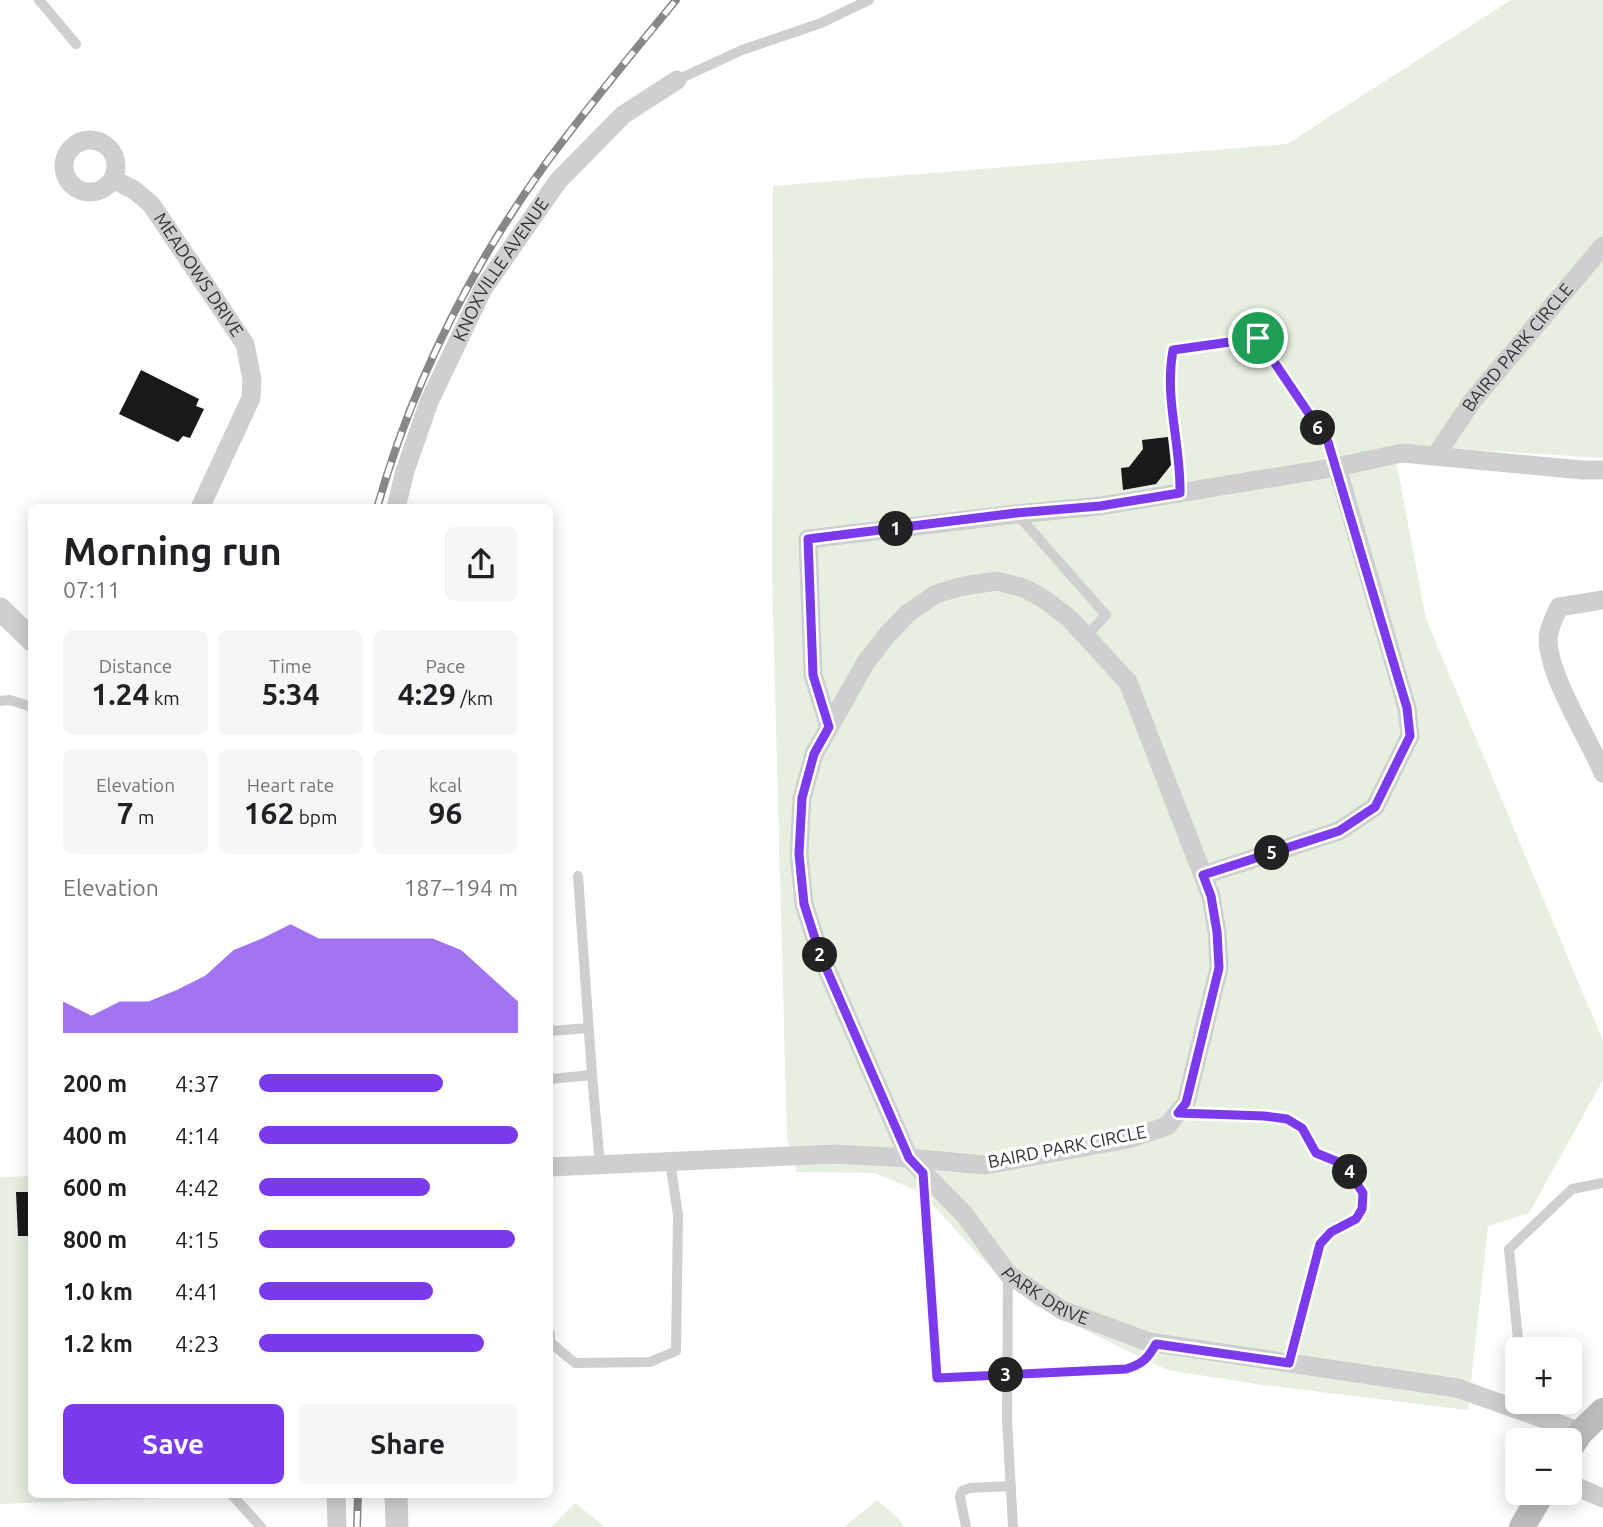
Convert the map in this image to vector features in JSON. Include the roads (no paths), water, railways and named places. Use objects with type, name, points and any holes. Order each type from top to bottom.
[{"type":"main road","points":[[1522,1527],[1535,1505]]},
{"type":"street","name":"KNOXVILLE AVENUE","points":[[397,504],[405,471],[429,402],[483,289],[558,181],[623,116],[677,80]]},
{"type":"street","name":"MEADOWS DRIVE","points":[[113,179],[134,190],[151,204],[245,344],[252,380],[251,398],[202,504]]},
{"type":"street","name":"BAIRD PARK CIRCLE","points":[[1436,455],[1473,400],[1603,246]]},
{"type":"street","points":[[829,727],[813,675],[808,539],[1016,513],[1100,506],[1337,467],[1402,453],[1603,470]]},
{"type":"street","points":[[1203,875],[1339,831],[1375,807],[1410,736],[1407,708],[1337,467]]},
{"type":"street","points":[[553,1167],[834,1154],[909,1158],[820,954],[804,904],[799,854],[802,798],[814,754],[866,662],[888,634],[908,613],[936,594],[963,586],[997,581],[1024,588],[1044,599],[1086,636],[1128,682],[1211,896],[1219,968],[1186,1103],[1178,1113]]},
{"type":"street","points":[[1603,600],[1559,607],[1548,634],[1551,659],[1603,773]]},
{"type":"street","points":[[0,609],[28,636]]},
{"type":"street","name":"BAIRD PARK CIRCLE","points":[[909,1158],[985,1165],[1128,1139],[1167,1126],[1178,1113]]},
{"type":"street","name":"PARK DRIVE","points":[[909,1158],[965,1215],[1007,1274],[1062,1310],[1156,1344],[1457,1388],[1505,1402]]},
{"type":"street","name":"PARK DRIVE","points":[[1542,1414],[1586,1431]]},
{"type":"street","points":[[1582,1489],[1603,1498]]},
{"type":"street","points":[[337,1498],[337,1527]]},
{"type":"street","points":[[396,1498],[397,1527]]},
{"type":"lane","points":[[39,0],[76,44]]},
{"type":"lane","points":[[677,80],[742,50],[821,23],[869,0]]},
{"type":"lane","points":[[1180,493],[1179,449],[1170,401],[1169,374],[1173,350],[1258,338],[1328,442],[1337,467]]},
{"type":"lane","points":[[1016,513],[1106,615],[1086,636]]},
{"type":"lane","points":[[0,701],[10,700],[28,706]]},
{"type":"lane","points":[[579,876],[600,1165]]},
{"type":"lane","points":[[553,1031],[589,1028]]},
{"type":"lane","points":[[553,1079],[592,1076]]},
{"type":"lane","points":[[1178,1113],[1287,1119],[1302,1128],[1316,1153],[1343,1164],[1363,1193],[1362,1209],[1356,1219],[1331,1232],[1320,1244],[1289,1363]]},
{"type":"lane","points":[[553,1344],[575,1363],[650,1362],[676,1351],[678,1215],[670,1162]]},
{"type":"lane","points":[[923,1173],[937,1378],[1126,1369],[1147,1359],[1156,1344]]},
{"type":"lane","points":[[1518,1337],[1509,1248],[1572,1189],[1603,1183]]},
{"type":"lane","points":[[1007,1274],[1007,1375],[1013,1527]]},
{"type":"lane","points":[[966,1527],[960,1497],[962,1491],[970,1488],[1011,1486]]},
{"type":"lane","points":[[236,1498],[261,1527]]},
{"type":"railway","points":[[378,504],[407,417],[426,373],[468,287],[492,246],[544,166],[676,0]]},
{"type":"railway","points":[[357,1527],[358,1498]]}]
